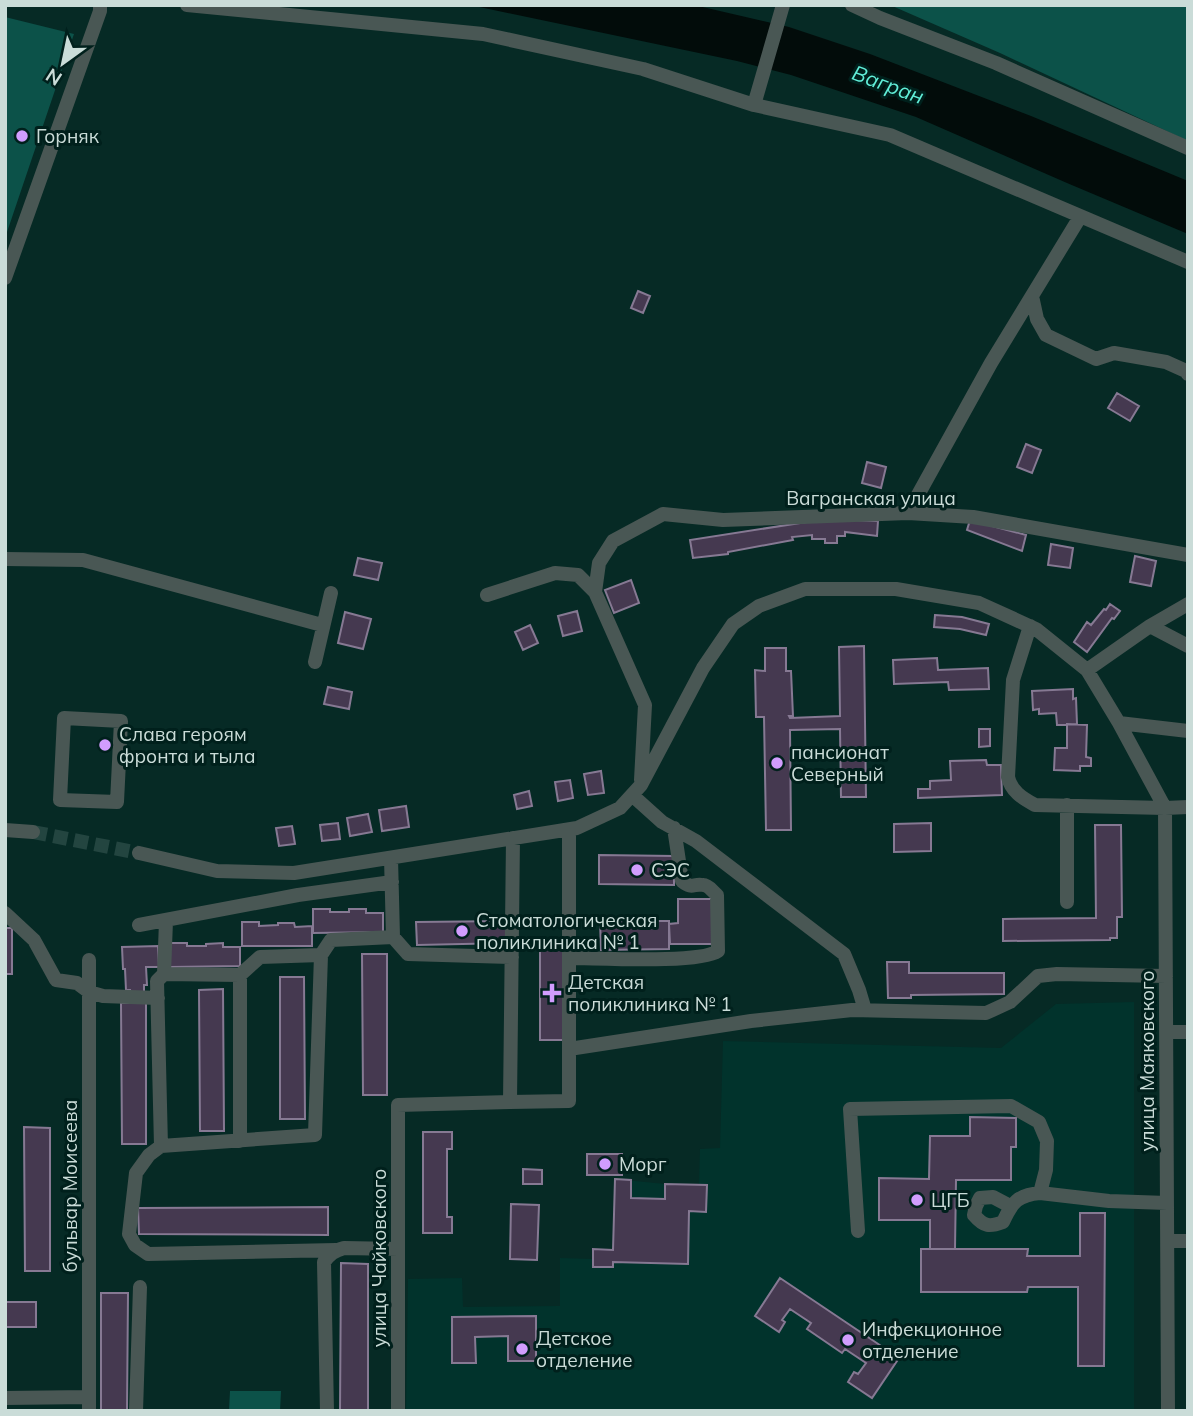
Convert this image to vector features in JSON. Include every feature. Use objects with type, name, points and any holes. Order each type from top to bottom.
[{"type":"street","points":[[5,278],[100,5]]},
{"type":"street","points":[[187,5],[483,34],[643,69],[754,105],[890,135],[1188,262]]},
{"type":"street","points":[[754,105],[783,5]]},
{"type":"street","points":[[852,5],[996,63],[1188,148]]},
{"type":"street","points":[[908,513],[991,363],[1080,217]]},
{"type":"street","points":[[1032,296],[1037,319],[1046,335],[1096,359],[1114,353],[1166,362],[1188,374]]},
{"type":"street","name":"Вагранская улица","points":[[595,592],[599,564],[613,541],[663,514],[723,520],[908,513],[972,517],[1188,555]]},
{"type":"street","points":[[5,559],[83,560],[322,625]]},
{"type":"street","points":[[487,596],[555,573],[578,575],[595,592],[645,705],[636,790],[662,822],[696,841],[844,954],[865,1010]]},
{"type":"street","points":[[139,853],[217,872],[294,873],[577,828],[620,808],[636,790],[703,668],[733,624],[759,606],[805,589],[896,589],[979,603],[1036,629],[1087,670],[1150,626],[1188,604]]},
{"type":"street","points":[[315,662],[331,593]]},
{"type":"street","points":[[1030,626],[1013,680],[1008,777],[1010,786],[1023,799],[1035,805],[1188,807]]},
{"type":"street","points":[[1150,626],[1188,646]]},
{"type":"street","name":"улица Маяковского","points":[[1087,670],[1165,808],[1168,1411]]},
{"type":"street","points":[[64,718],[121,721],[117,802],[60,800],[64,718]]},
{"type":"street","points":[[1119,723],[1188,731]]},
{"type":"street","points":[[1067,805],[1067,902]]},
{"type":"street","points":[[569,958],[691,959],[718,951],[717,895],[703,884],[693,887],[682,881],[674,828]]},
{"type":"street","points":[[5,830],[33,832]]},
{"type":"street","points":[[513,838],[510,1102],[569,1101],[569,830]]},
{"type":"street","points":[[391,858],[393,937],[408,954],[512,957]]},
{"type":"street","points":[[294,873],[298,895]]},
{"type":"street","points":[[139,925],[298,895],[392,882]]},
{"type":"street","points":[[5,913],[34,940],[55,980],[77,983],[89,992],[103,996],[158,998]]},
{"type":"street","points":[[161,1146],[158,981],[164,974],[166,921]]},
{"type":"street","points":[[393,937],[331,940],[321,955],[315,1135],[161,1146],[149,1155],[136,1173],[129,1234],[135,1245],[148,1254],[398,1249]]},
{"type":"street","points":[[164,974],[240,975],[260,957],[321,955]]},
{"type":"street","name":"бульвар Моисеева","points":[[89,960],[89,1404]]},
{"type":"street","points":[[240,975],[240,1141]]},
{"type":"street","points":[[569,1049],[751,1021],[852,1010],[986,1013],[1010,1002],[1038,976],[1166,976]]},
{"type":"street","points":[[1166,1032],[1188,1032]]},
{"type":"street","name":"улица Чайковского","points":[[398,1411],[398,1105],[510,1102]]},
{"type":"street","points":[[858,1231],[850,1109],[1011,1106],[1038,1122],[1047,1141],[1046,1170],[1040,1193]]},
{"type":"street","points":[[1010,1206],[1025,1194],[1040,1193],[1109,1201],[1167,1203]]},
{"type":"street","points":[[1168,1241],[1188,1241]]},
{"type":"street","points":[[327,1411],[324,1262],[336,1250]]},
{"type":"street","points":[[136,1411],[140,1287]]},
{"type":"street","points":[[10,1402],[89,1404]]},
{"type":"shaded area","points":[[890,5],[1188,5],[1188,141],[1000,53]]},
{"type":"shaded area","name":"Горняк","points":[[5,17],[74,34],[5,238]]},
{"type":"shaded area","points":[[1134,1002],[1134,1411],[406,1411],[408,1279],[462,1278],[463,1307],[560,1306],[560,1258],[593,1259],[593,1249],[613,1249],[615,1179],[699,1185],[700,1149],[720,1148],[723,1041],[1001,1048],[1056,1004]]},
{"type":"shaded area","points":[[230,1391],[281,1391],[280,1411],[229,1411]]},
{"type":"water","name":"Вагран","points":[[470,5],[694,5],[789,27],[870,54],[1031,116],[1188,181],[1188,234],[916,117],[791,75],[737,61]]},
{"type":"building","points":[[638,291],[650,296],[643,313],[631,308]]},
{"type":"building","points":[[1117,393],[1139,406],[1130,421],[1108,408]]},
{"type":"building","points":[[1026,444],[1041,450],[1032,473],[1017,467]]},
{"type":"building","points":[[867,462],[886,467],[881,488],[862,483]]},
{"type":"building","points":[[826,519],[878,521],[877,536],[845,532],[845,536],[837,536],[837,543],[812,539],[812,535],[792,537],[793,540],[728,554],[693,558],[690,540]]},
{"type":"building","points":[[970,520],[1026,535],[1022,551],[967,530]]},
{"type":"building","points":[[1051,544],[1073,548],[1070,568],[1048,565]]},
{"type":"building","points":[[1135,556],[1156,561],[1151,586],[1130,582]]},
{"type":"building","points":[[358,558],[382,563],[378,580],[354,575]]},
{"type":"building","points":[[631,580],[639,603],[614,613],[605,590]]},
{"type":"building","points":[[1110,604],[1120,611],[1087,652],[1074,642],[1087,622],[1091,625]]},
{"type":"building","points":[[577,611],[582,631],[563,636],[558,616]]},
{"type":"building","points":[[345,612],[371,619],[363,649],[338,643]]},
{"type":"building","points":[[935,615],[962,617],[989,624],[986,635],[934,627]]},
{"type":"building","points":[[530,625],[538,643],[523,650],[515,632]]},
{"type":"building","name":"пансионат Северный","points":[[864,646],[866,797],[841,797],[840,729],[790,730],[791,830],[766,830],[764,717],[756,717],[755,670],[765,671],[765,648],[786,648],[786,671],[791,671],[793,716],[789,716],[790,718],[840,716],[839,647]]},
{"type":"building","points":[[937,658],[938,670],[988,668],[989,689],[949,690],[948,682],[894,684],[893,660]]},
{"type":"building","points":[[328,687],[352,692],[349,709],[324,704]]},
{"type":"building","points":[[1073,689],[1077,724],[1057,725],[1056,713],[1039,714],[1039,709],[1033,710],[1032,691]]},
{"type":"building","points":[[1067,724],[1087,725],[1086,757],[1091,758],[1091,766],[1080,766],[1080,771],[1054,770],[1055,748],[1067,748]]},
{"type":"building","points":[[979,729],[990,729],[990,746],[979,747]]},
{"type":"building","points":[[986,760],[987,765],[1001,765],[1002,795],[918,798],[918,789],[930,789],[930,781],[951,780],[950,761]]},
{"type":"building","points":[[601,771],[604,793],[588,795],[584,774]]},
{"type":"building","points":[[570,780],[573,798],[558,801],[555,782]]},
{"type":"building","points":[[529,791],[532,806],[517,809],[514,795]]},
{"type":"building","points":[[406,806],[409,827],[382,831],[379,810]]},
{"type":"building","points":[[368,814],[372,832],[350,836],[347,818]]},
{"type":"building","points":[[338,823],[340,839],[322,841],[320,825]]},
{"type":"building","points":[[931,823],[931,851],[894,852],[894,824]]},
{"type":"building","points":[[1095,825],[1121,825],[1122,917],[1117,917],[1117,938],[1003,941],[1003,919],[1096,918]]},
{"type":"building","points":[[292,826],[295,844],[279,846],[276,828]]},
{"type":"building","name":"СЭС","points":[[599,855],[674,856],[674,885],[599,884]]},
{"type":"building","points":[[678,899],[712,899],[713,944],[670,944],[669,924],[678,923]]},
{"type":"building","points":[[313,909],[349,912],[349,909],[366,909],[366,913],[383,913],[383,932],[313,933]]},
{"type":"building","name":"Стоматологическая поликлиника № 1","points":[[507,921],[508,943],[417,945],[416,922]]},
{"type":"building","points":[[600,921],[669,921],[669,949],[601,950]]},
{"type":"building","points":[[242,922],[259,922],[259,926],[294,923],[295,927],[312,926],[312,946],[242,946]]},
{"type":"building","points":[[5,928],[12,928],[12,974],[5,974]]},
{"type":"building","points":[[170,943],[206,946],[223,943],[223,947],[240,947],[240,966],[170,967]]},
{"type":"building","points":[[158,946],[159,967],[146,967],[144,1002],[131,1002],[130,990],[126,990],[122,947]]},
{"type":"building","name":"Детская поликлиника № 1","points":[[540,947],[564,947],[565,1040],[540,1040]]},
{"type":"building","points":[[362,954],[387,954],[387,1095],[363,1095]]},
{"type":"building","points":[[887,962],[909,962],[909,973],[1004,973],[1004,994],[911,995],[911,998],[888,998]]},
{"type":"building","points":[[280,977],[304,977],[305,1119],[280,1119]]},
{"type":"building","points":[[223,989],[224,1131],[200,1131],[199,990]]},
{"type":"building","points":[[121,1003],[146,1003],[146,1144],[122,1144]]},
{"type":"building","name":"ЦГБ","points":[[970,1117],[1016,1118],[1016,1147],[1011,1147],[1011,1180],[956,1180],[955,1249],[930,1249],[930,1220],[879,1220],[879,1178],[929,1179],[930,1136],[970,1136]]},
{"type":"building","points":[[24,1127],[50,1128],[50,1271],[25,1271]]},
{"type":"building","points":[[423,1132],[452,1132],[452,1149],[447,1149],[447,1217],[452,1217],[452,1233],[423,1233]]},
{"type":"building","name":"Морг","points":[[587,1154],[622,1154],[622,1175],[587,1175]]},
{"type":"building","points":[[523,1169],[542,1170],[542,1184],[523,1184]]},
{"type":"building","points":[[615,1179],[631,1180],[631,1198],[665,1199],[665,1184],[707,1185],[706,1212],[689,1211],[688,1264],[613,1262],[613,1267],[593,1267],[593,1249],[613,1250]]},
{"type":"building","points":[[511,1204],[539,1205],[537,1260],[510,1259]]},
{"type":"building","points":[[328,1207],[328,1235],[139,1234],[138,1208]]},
{"type":"building","points":[[1080,1213],[1105,1213],[1104,1366],[1078,1366],[1078,1287],[1028,1287],[1027,1292],[921,1292],[921,1249],[1028,1249],[1027,1256],[1080,1256]]},
{"type":"building","points":[[341,1263],[368,1264],[368,1411],[340,1411]]},
{"type":"building","name":"Инфекционное отделение","points":[[780,1278],[899,1358],[872,1398],[848,1382],[854,1372],[858,1374],[866,1363],[845,1349],[842,1353],[807,1329],[811,1323],[790,1309],[782,1320],[785,1322],[779,1332],[755,1316]]},
{"type":"building","points":[[101,1293],[128,1293],[127,1411],[101,1411]]},
{"type":"building","points":[[5,1302],[36,1302],[36,1327],[5,1327]]},
{"type":"building","name":"Детское отделение","points":[[536,1316],[536,1361],[508,1361],[508,1336],[475,1337],[476,1363],[452,1363],[452,1317]]},
{"type":"tunnel","points":[[33,832],[139,853]]},
{"type":"place","name":"Горняк","points":[[22,136]]},
{"type":"place","name":"Слава героям фронта и тыла","points":[[105,745]]},
{"type":"place","name":"пансионат Северный","points":[[777,763]]},
{"type":"place","name":"СЭС","points":[[637,870]]},
{"type":"place","name":"Стоматологическая поликлиника № 1","points":[[462,931]]},
{"type":"place","name":"Детская поликлиника № 1","points":[[552,993]]},
{"type":"place","name":"Морг","points":[[605,1164]]},
{"type":"place","name":"ЦГБ","points":[[917,1200]]},
{"type":"place","name":"Инфекционное отделение","points":[[848,1340]]},
{"type":"place","name":"Детское отделение","points":[[522,1349]]}]
